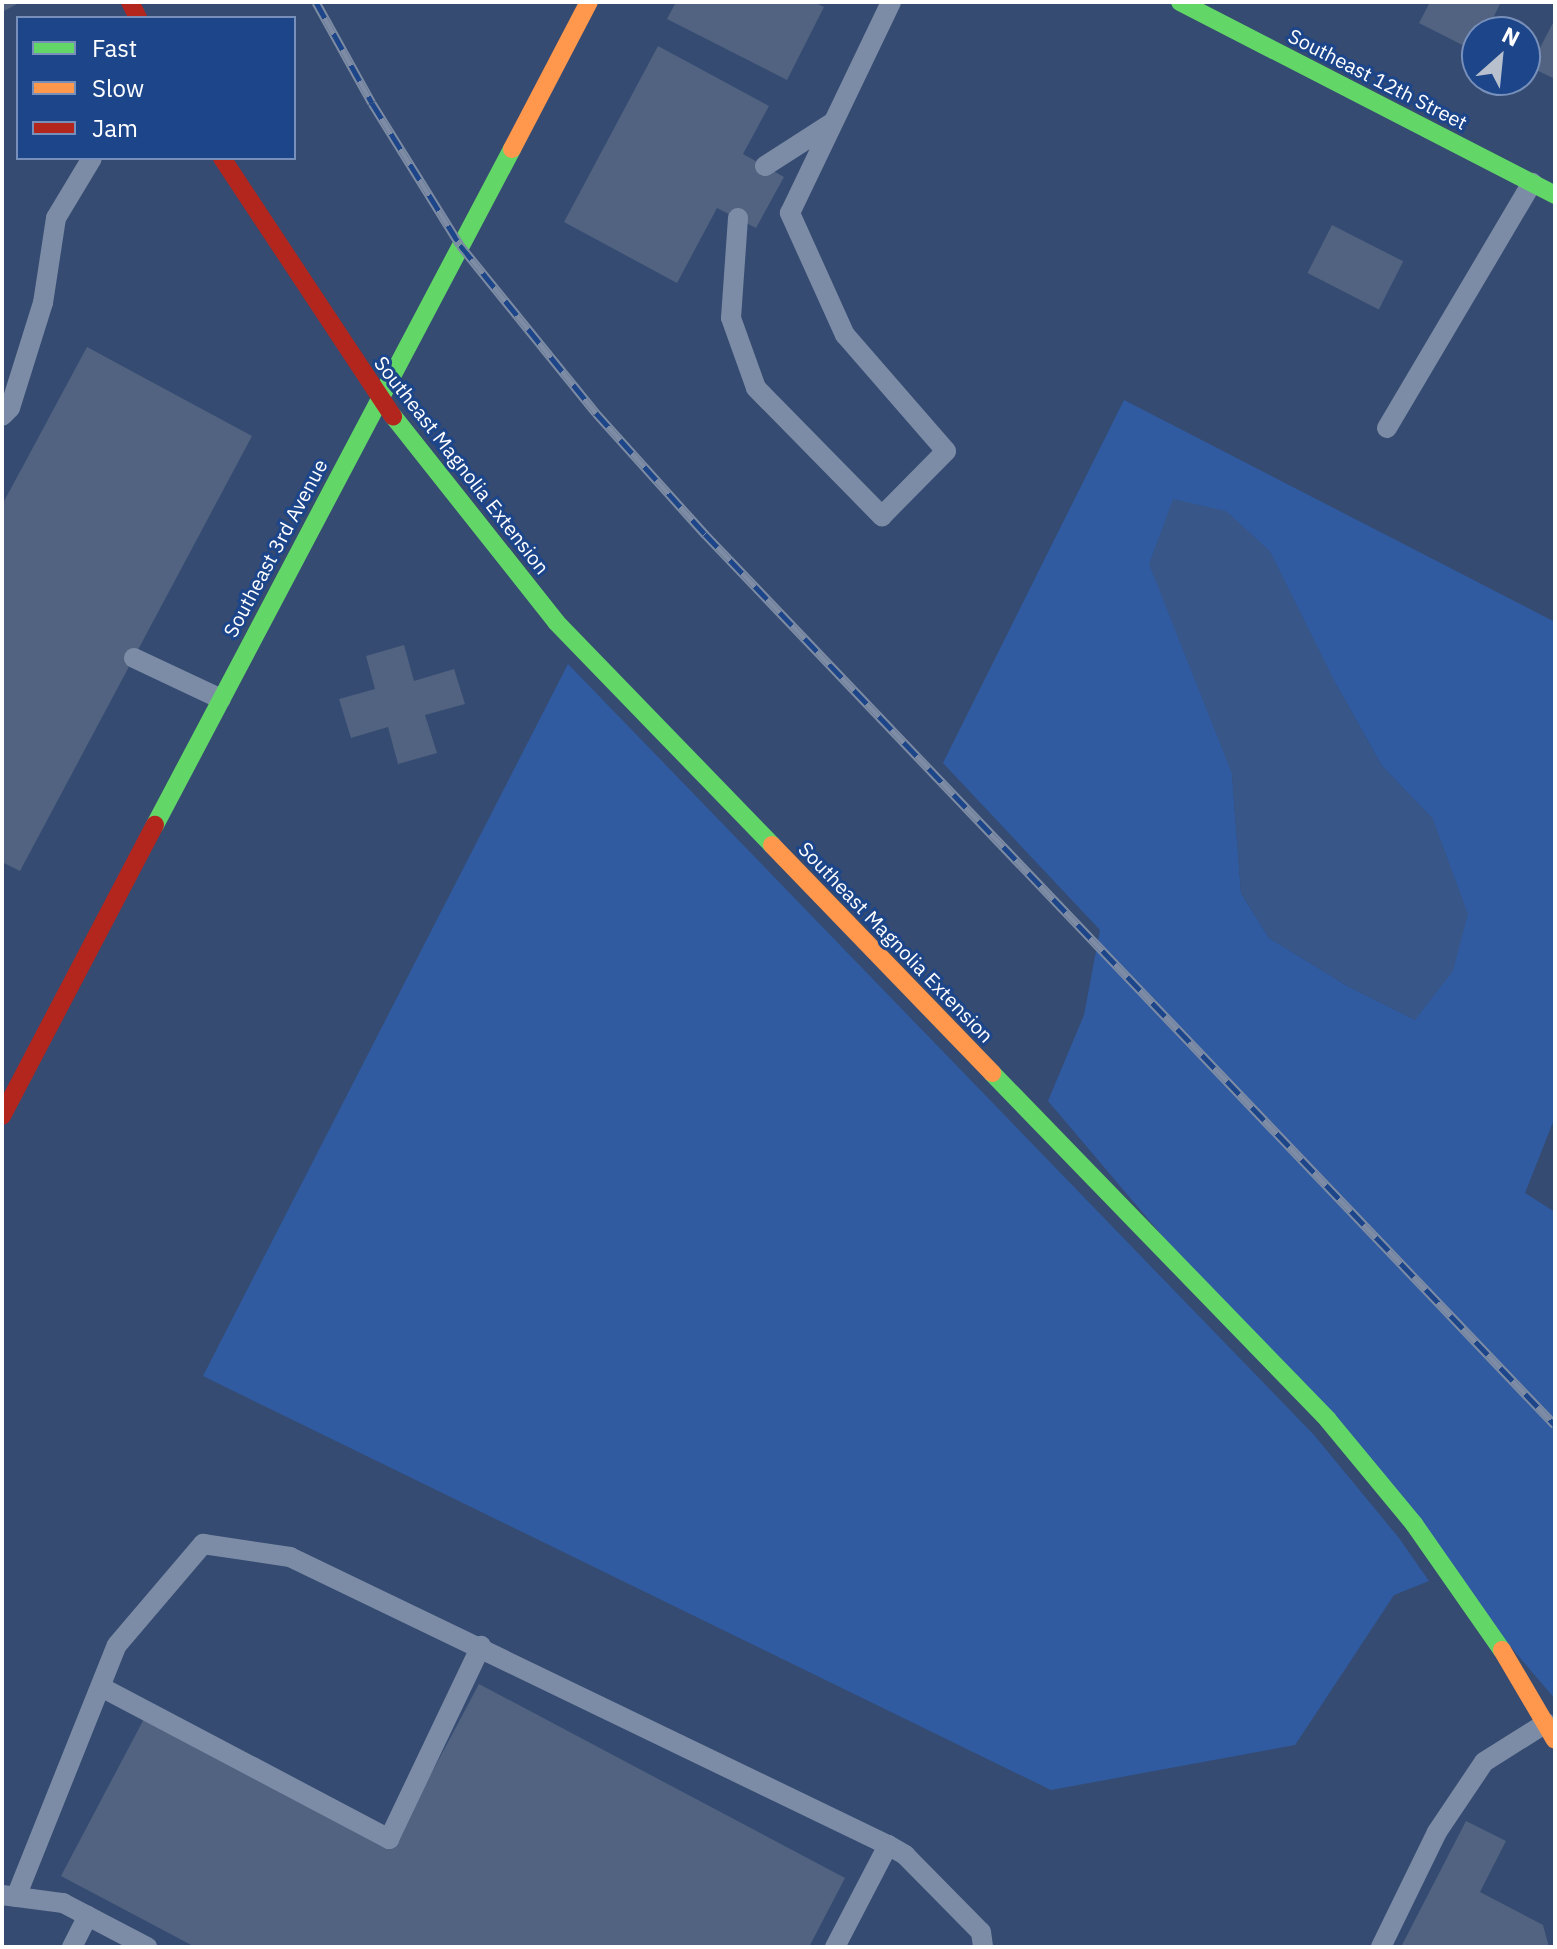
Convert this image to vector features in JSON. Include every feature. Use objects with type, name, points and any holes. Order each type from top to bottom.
[{"type":"main road","name":"Southeast 3rd Avenue","points":[[2,1116],[8,1089],[221,699],[589,2]]},
{"type":"main road","name":"Southeast 12th Street","points":[[1180,2],[1555,195]]},
{"type":"main road","name":"Southeast Magnolia Extension","points":[[223,160],[379,398],[556,622],[1328,1420],[1414,1524],[1520,1676],[1550,1732]]},
{"type":"lane","points":[[738,218],[731,318],[756,388],[882,516],[946,451],[845,335],[790,213],[891,2]]},
{"type":"lane","points":[[765,166],[833,122]]},
{"type":"lane","points":[[2,416],[10,408],[43,303],[56,218],[91,160]]},
{"type":"lane","points":[[1387,428],[1532,183]]},
{"type":"lane","points":[[134,658],[221,699]]},
{"type":"lane","points":[[147,1947],[63,1903],[9,1896],[117,1645],[203,1544],[290,1557],[481,1646],[888,1845],[905,1855],[981,1932],[983,1947]]},
{"type":"lane","points":[[101,1687],[389,1839],[481,1646]]},
{"type":"lane","points":[[1381,1947],[1437,1832],[1484,1762],[1550,1732]]},
{"type":"lane","points":[[835,1947],[888,1845]]},
{"type":"lane","points":[[72,1947],[88,1916]]},
{"type":"shaded area","points":[[1124,400],[1555,622],[1555,1117],[1525,1193],[1555,1212],[1555,1699],[1048,1101],[1084,1015],[1100,930],[943,763]],"holes":[[[1336,684],[1382,766],[1433,819],[1415,1020],[1349,987],[1269,938],[1241,893],[1232,774]]]},
{"type":"shaded area","points":[[1173,499],[1226,511],[1270,551],[1336,684],[1382,766],[1433,819],[1468,914],[1453,971],[1415,1020],[1349,987],[1269,938],[1241,893],[1232,774],[1149,564]]},
{"type":"shaded area","points":[[568,664],[1314,1435],[1399,1538],[1429,1581],[1394,1595],[1295,1745],[1051,1790],[203,1376]]},
{"type":"building","points":[[2,2],[21,2],[2,12]]},
{"type":"building","points":[[676,2],[814,2],[824,7],[787,80],[667,19]]},
{"type":"building","points":[[1430,2],[1500,4],[1494,16],[1461,16],[1461,44],[1419,23]]},
{"type":"building","points":[[1555,19],[1555,79],[1541,72],[1541,46]]},
{"type":"building","points":[[658,46],[769,106],[743,154],[784,177],[756,228],[717,208],[677,283],[564,222]]},
{"type":"building","points":[[1332,225],[1403,261],[1379,309],[1307,273]]},
{"type":"building","points":[[87,347],[252,436],[20,871],[2,862],[2,505]]},
{"type":"building","points":[[404,645],[414,681],[454,669],[465,704],[425,715],[437,753],[398,764],[388,727],[351,738],[339,699],[375,689],[366,656]]},
{"type":"building","points":[[479,1684],[845,1878],[809,1947],[195,1947],[61,1876],[146,1715],[393,1845]]},
{"type":"building","points":[[1466,1821],[1506,1841],[1480,1892],[1543,1925],[1549,1947],[1401,1947]]},
{"type":"railway","points":[[316,2],[372,103],[460,245],[596,413],[705,534],[1555,1425]]},
{"type":"traffic: fast","points":[[1180,2],[1555,195]]},
{"type":"traffic: fast","points":[[155,825],[512,149]]},
{"type":"traffic: fast","points":[[393,416],[556,622],[772,845]]},
{"type":"traffic: fast","points":[[992,1073],[1328,1420],[1414,1524],[1502,1650]]},
{"type":"traffic: slow","points":[[512,149],[589,2]]},
{"type":"traffic: slow","points":[[772,845],[992,1073]]},
{"type":"traffic: slow","points":[[1502,1650],[1555,1740]]},
{"type":"traffic: jam","points":[[130,2],[137,16]]},
{"type":"traffic: jam","points":[[223,160],[393,416]]},
{"type":"traffic: jam","points":[[2,1116],[155,825]]}]
